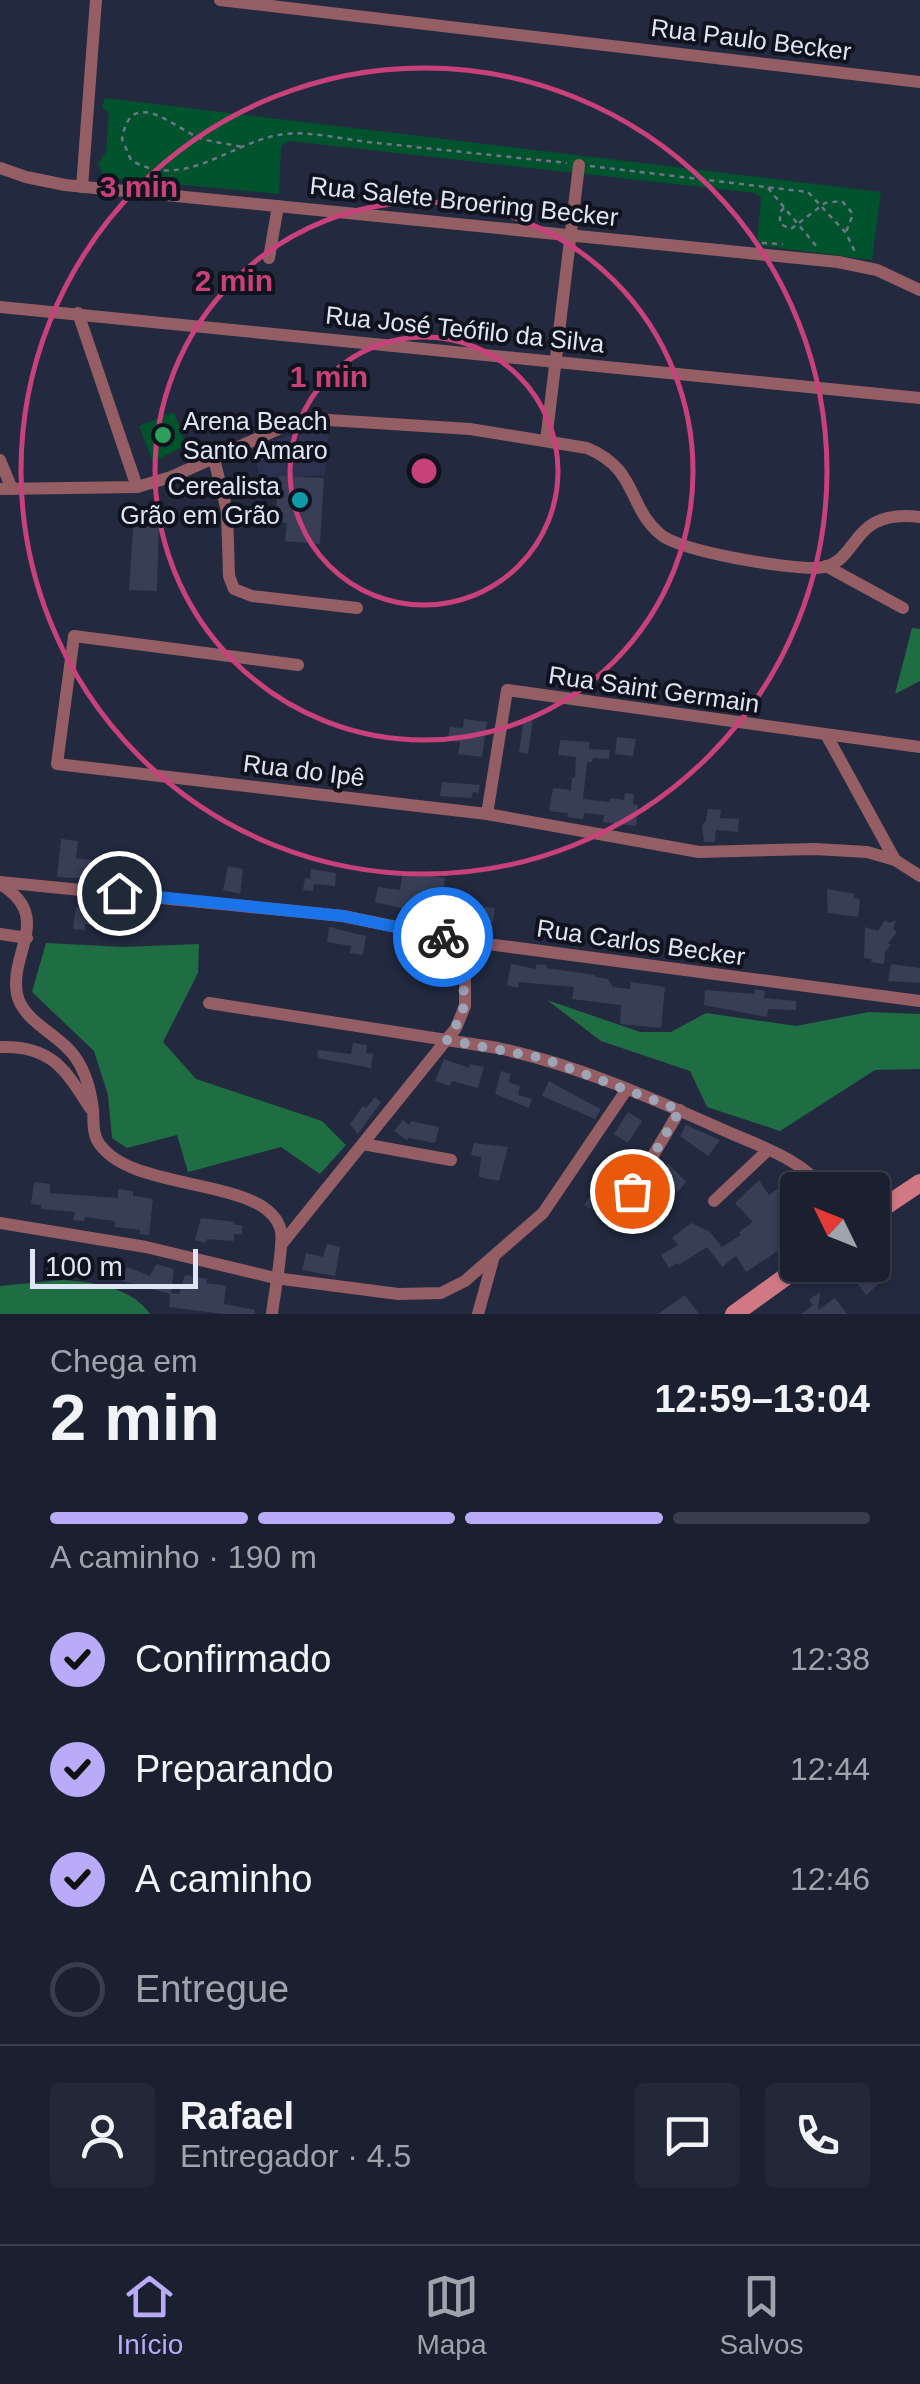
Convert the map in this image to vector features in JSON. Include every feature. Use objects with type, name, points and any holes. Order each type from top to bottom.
[{"type":"main road","points":[[890,1204],[920,1183]]},
{"type":"main road","points":[[734,1314],[780,1281]]},
{"type":"street","points":[[82,187],[96,0]]},
{"type":"street","name":"Rua Paulo Becker","points":[[220,0],[920,82]]},
{"type":"street","points":[[546,441],[579,164]]},
{"type":"street","name":"Rua Salete Broering Becker","points":[[0,168],[45,182],[82,187],[858,265],[920,290]]},
{"type":"street","points":[[269,258],[278,206]]},
{"type":"street","name":"Rua José Teófilo da Silva","points":[[0,306],[920,398]]},
{"type":"street","points":[[78,313],[136,487]]},
{"type":"street","points":[[0,460],[6,489],[136,487],[214,459],[273,431],[313,419],[470,429],[586,448],[612,462],[624,475],[659,534],[714,554],[810,568],[826,566],[842,556],[860,532],[876,520],[894,515],[920,516]]},
{"type":"street","points":[[214,459],[227,511],[229,576],[234,588],[252,596],[356,608]]},
{"type":"street","points":[[826,566],[903,608]]},
{"type":"street","name":"Rua do Ipê","points":[[298,664],[74,636],[57,764],[487,814],[699,852],[828,850],[867,852],[895,860]]},
{"type":"street","name":"Rua Saint Germain","points":[[487,814],[507,690],[920,747]]},
{"type":"street","points":[[827,736],[895,860],[920,876]]},
{"type":"street","points":[[0,883],[23,907],[28,924],[16,986],[18,998],[30,1016],[78,1061],[90,1092],[98,1142],[118,1159],[178,1182],[248,1198],[262,1206],[280,1228],[272,1314]]},
{"type":"street","name":"Rua Carlos Becker","points":[[0,883],[343,916],[465,941],[920,1002]]},
{"type":"street","points":[[0,934],[26,938]]},
{"type":"street","points":[[279,1246],[447,1040],[463,1014],[465,941]]},
{"type":"street","points":[[209,1003],[542,1058],[680,1110],[807,1172]]},
{"type":"street","points":[[0,1048],[26,1048],[56,1061],[94,1115]]},
{"type":"street","points":[[0,1223],[146,1247],[275,1278],[425,1295],[453,1288],[548,1207],[628,1089]]},
{"type":"street","points":[[616,1218],[680,1110]]},
{"type":"street","points":[[363,1144],[452,1160]]},
{"type":"street","points":[[714,1200],[768,1150]]},
{"type":"street","points":[[478,1314],[494,1254]]},
{"type":"path","points":[[240,146],[198,138],[160,114],[148,112],[132,118],[122,133],[124,150],[131,160],[162,172],[184,171],[240,146],[288,133],[808,192],[846,234],[856,254]]},
{"type":"path","points":[[767,187],[818,248]]},
{"type":"path","points":[[784,208],[780,224],[791,229],[833,200],[849,206],[852,222],[846,234]]},
{"type":"shaded area","points":[[329,424],[325,475],[261,479],[251,447]]},
{"type":"green space","points":[[105,98],[881,192],[872,260],[757,245],[761,197],[755,193],[289,141],[281,146],[279,194],[111,178],[103,174],[98,164],[106,152],[109,113],[102,107]]},
{"type":"green space","name":"Arena Beach Santo Amaro","points":[[174,412],[186,445],[153,462],[139,426]]},
{"type":"green space","points":[[912,628],[920,629],[920,681],[895,694]]},
{"type":"green space","points":[[46,943],[124,947],[199,944],[198,973],[163,1042],[196,1079],[322,1121],[346,1145],[320,1174],[281,1147],[188,1172],[177,1135],[127,1148],[112,1138],[108,1095],[94,1051],[32,992]]},
{"type":"green space","points":[[547,1000],[640,1032],[671,1032],[706,1013],[796,1026],[869,1012],[920,1014],[920,1069],[875,1070],[780,1131],[707,1107],[690,1071],[601,1041]]},
{"type":"green space","points":[[62,1280],[122,1292],[150,1314],[0,1314],[0,1286]]},
{"type":"building","name":"Cerealista Grão em Grão","points":[[279,476],[324,478],[320,544],[285,541],[287,523],[275,522]]},
{"type":"building","points":[[134,516],[159,517],[157,591],[129,590]]},
{"type":"building","points":[[524,718],[533,719],[528,754],[519,752]]},
{"type":"building","points":[[464,719],[487,722],[482,757],[458,754],[460,742],[448,741],[450,727],[463,728]]},
{"type":"building","points":[[617,737],[636,739],[633,756],[615,754]]},
{"type":"building","points":[[560,740],[589,742],[589,749],[610,750],[609,759],[593,758],[587,762],[583,799],[609,802],[610,798],[624,800],[625,793],[634,794],[633,804],[638,805],[636,826],[603,822],[604,815],[584,813],[583,819],[549,811],[553,788],[571,790],[575,778],[576,757],[558,755]]},
{"type":"building","points":[[442,782],[480,785],[471,798],[440,796]]},
{"type":"building","points":[[708,809],[721,810],[720,818],[739,819],[738,832],[716,830],[715,842],[704,842],[702,826]]},
{"type":"building","points":[[61,839],[78,841],[76,858],[107,862],[109,851],[118,853],[118,858],[130,860],[129,866],[149,869],[147,883],[92,875],[92,879],[57,877]]},
{"type":"building","points":[[228,866],[243,869],[240,894],[223,890]]},
{"type":"building","points":[[311,869],[336,873],[335,886],[314,884],[313,891],[303,890]]},
{"type":"building","points":[[403,871],[445,878],[441,904],[416,900],[413,911],[375,902],[378,887],[400,890]]},
{"type":"building","points":[[827,889],[855,894],[854,898],[860,899],[858,917],[828,913]]},
{"type":"building","points":[[456,903],[495,908],[493,922],[454,916]]},
{"type":"building","points":[[81,904],[137,911],[135,931],[120,929],[122,921],[91,918],[91,925],[85,924],[85,930],[73,929],[76,907],[81,908]]},
{"type":"building","points":[[885,920],[896,920],[893,929],[897,932],[888,943],[891,945],[885,952],[884,964],[871,962],[872,959],[864,958],[865,927],[878,931]]},
{"type":"building","points":[[329,927],[366,936],[363,955],[350,953],[351,946],[327,942]]},
{"type":"building","points":[[511,964],[536,969],[536,964],[547,965],[546,968],[595,975],[608,979],[613,987],[630,989],[631,982],[665,987],[661,1028],[620,1024],[621,1005],[572,999],[574,987],[519,982],[518,988],[507,985]]},
{"type":"building","points":[[891,964],[920,968],[920,983],[888,981]]},
{"type":"building","points":[[755,989],[765,991],[764,998],[796,1001],[796,1010],[768,1009],[767,1017],[704,1005],[705,990],[755,994]]},
{"type":"building","points":[[353,1043],[367,1045],[366,1053],[373,1054],[371,1068],[317,1058],[318,1050],[351,1054]]},
{"type":"building","points":[[444,1059],[469,1068],[470,1064],[484,1067],[478,1088],[435,1081]]},
{"type":"building","points":[[501,1071],[511,1074],[508,1082],[520,1086],[518,1095],[532,1099],[529,1108],[495,1094]]},
{"type":"building","points":[[549,1081],[601,1109],[595,1119],[542,1096]]},
{"type":"building","points":[[375,1097],[381,1102],[358,1134],[350,1124]]},
{"type":"building","points":[[628,1112],[642,1121],[628,1143],[614,1134]]},
{"type":"building","points":[[403,1120],[409,1125],[411,1121],[439,1127],[435,1143],[407,1140],[394,1131]]},
{"type":"building","points":[[686,1125],[720,1140],[708,1156],[680,1136]]},
{"type":"building","points":[[474,1143],[508,1147],[499,1181],[479,1177],[481,1157],[471,1155]]},
{"type":"building","points":[[668,1163],[686,1182],[678,1192],[659,1179]]},
{"type":"building","points":[[604,1175],[611,1180],[602,1193],[608,1199],[601,1209],[594,1203],[590,1209],[584,1205]]},
{"type":"building","points":[[759,1180],[769,1195],[780,1187],[780,1250],[746,1272],[736,1256],[722,1267],[707,1247],[669,1268],[661,1255],[678,1245],[672,1238],[691,1223],[710,1232],[722,1247],[741,1235],[739,1232],[753,1222],[735,1203]]},
{"type":"building","points":[[34,1182],[50,1184],[50,1193],[118,1198],[118,1189],[153,1199],[149,1235],[115,1227],[115,1221],[85,1217],[84,1221],[73,1220],[75,1212],[41,1209],[41,1205],[31,1204]]},
{"type":"building","points":[[201,1218],[235,1222],[242,1225],[242,1234],[234,1234],[234,1241],[195,1240]]},
{"type":"building","points":[[327,1244],[340,1247],[335,1276],[302,1270],[306,1253],[323,1257]]},
{"type":"building","points":[[156,1264],[174,1269],[171,1293],[179,1294],[185,1275],[207,1279],[206,1283],[226,1286],[224,1304],[255,1310],[255,1314],[169,1307],[170,1294],[122,1281],[127,1267],[150,1276]]},
{"type":"building","points":[[856,1282],[881,1282],[866,1295]]},
{"type":"building","points":[[820,1292],[818,1310],[835,1298],[847,1314],[801,1314],[813,1305],[809,1300]]},
{"type":"building","points":[[685,1295],[699,1314],[658,1314]]},
{"type":"way so far","points":[[443,937],[465,941],[463,1014],[447,1040],[542,1058],[680,1110],[632,1191]]},
{"type":"place","name":"Arena Beach Santo Amaro","points":[[163,435]]},
{"type":"place","name":"Cerealista Grão em Grão","points":[[300,500]]},
{"type":"route","points":[[119,893],[343,916],[443,937]]}]
